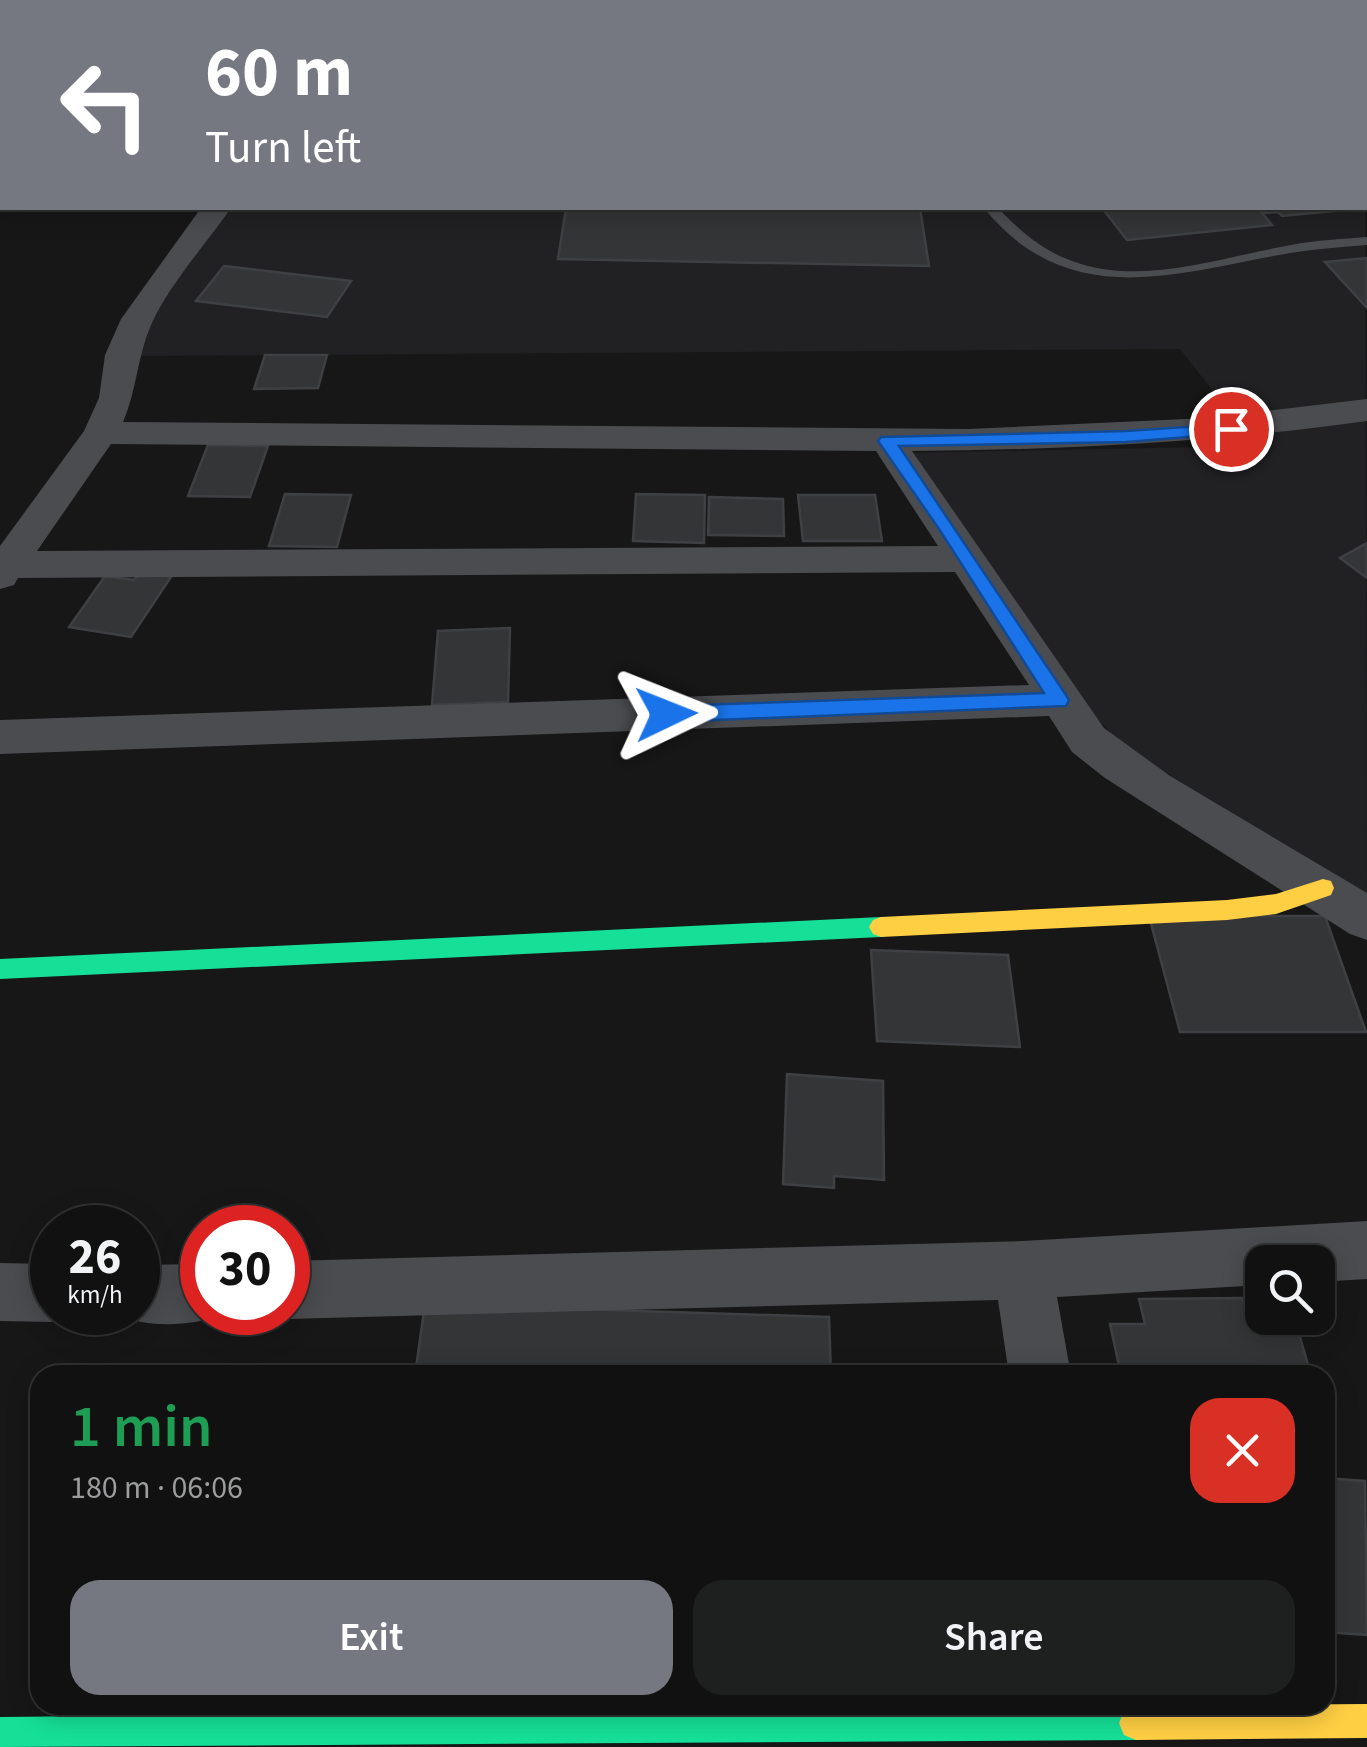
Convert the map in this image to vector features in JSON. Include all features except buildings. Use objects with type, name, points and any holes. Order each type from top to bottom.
[{"type":"street","points":[[4,570],[101,434],[116,398],[122,355],[137,319],[215,210]]},
{"type":"street","points":[[101,434],[887,441],[1126,436],[1266,427],[1367,410]]},
{"type":"street","points":[[887,441],[1088,740],[1123,770],[1324,888],[1367,919]]},
{"type":"street","points":[[4,570],[968,559]]},
{"type":"street","points":[[0,738],[1059,700]]},
{"type":"street","points":[[0,970],[1227,910],[1276,904],[1324,888]]},
{"type":"street","points":[[310,1289],[1023,1270],[1367,1250]]},
{"type":"street","points":[[1023,1270],[1038,1365]]},
{"type":"street","points":[[0,1292],[30,1293]]},
{"type":"street","points":[[0,1734],[1367,1721]]},
{"type":"lane","points":[[993,210],[1027,242],[1049,256],[1079,268],[1125,273],[1188,268],[1367,240]]},
{"type":"shaded area","points":[[223,210],[1365,210],[1367,897],[1163,775],[1115,737],[1077,699],[905,453],[1256,446],[1180,349],[133,356],[168,281]]},
{"type":"traffic: fast","points":[[0,969],[881,927]]},
{"type":"traffic: fast","points":[[0,1734],[1136,1723]]},
{"type":"traffic: slow","points":[[881,927],[1227,910],[1276,904],[1323,888]]},
{"type":"traffic: slow","points":[[1136,1723],[1367,1721]]},
{"type":"route","points":[[666,714],[1059,700],[946,524],[887,441],[1126,436],[1231,429]]}]
